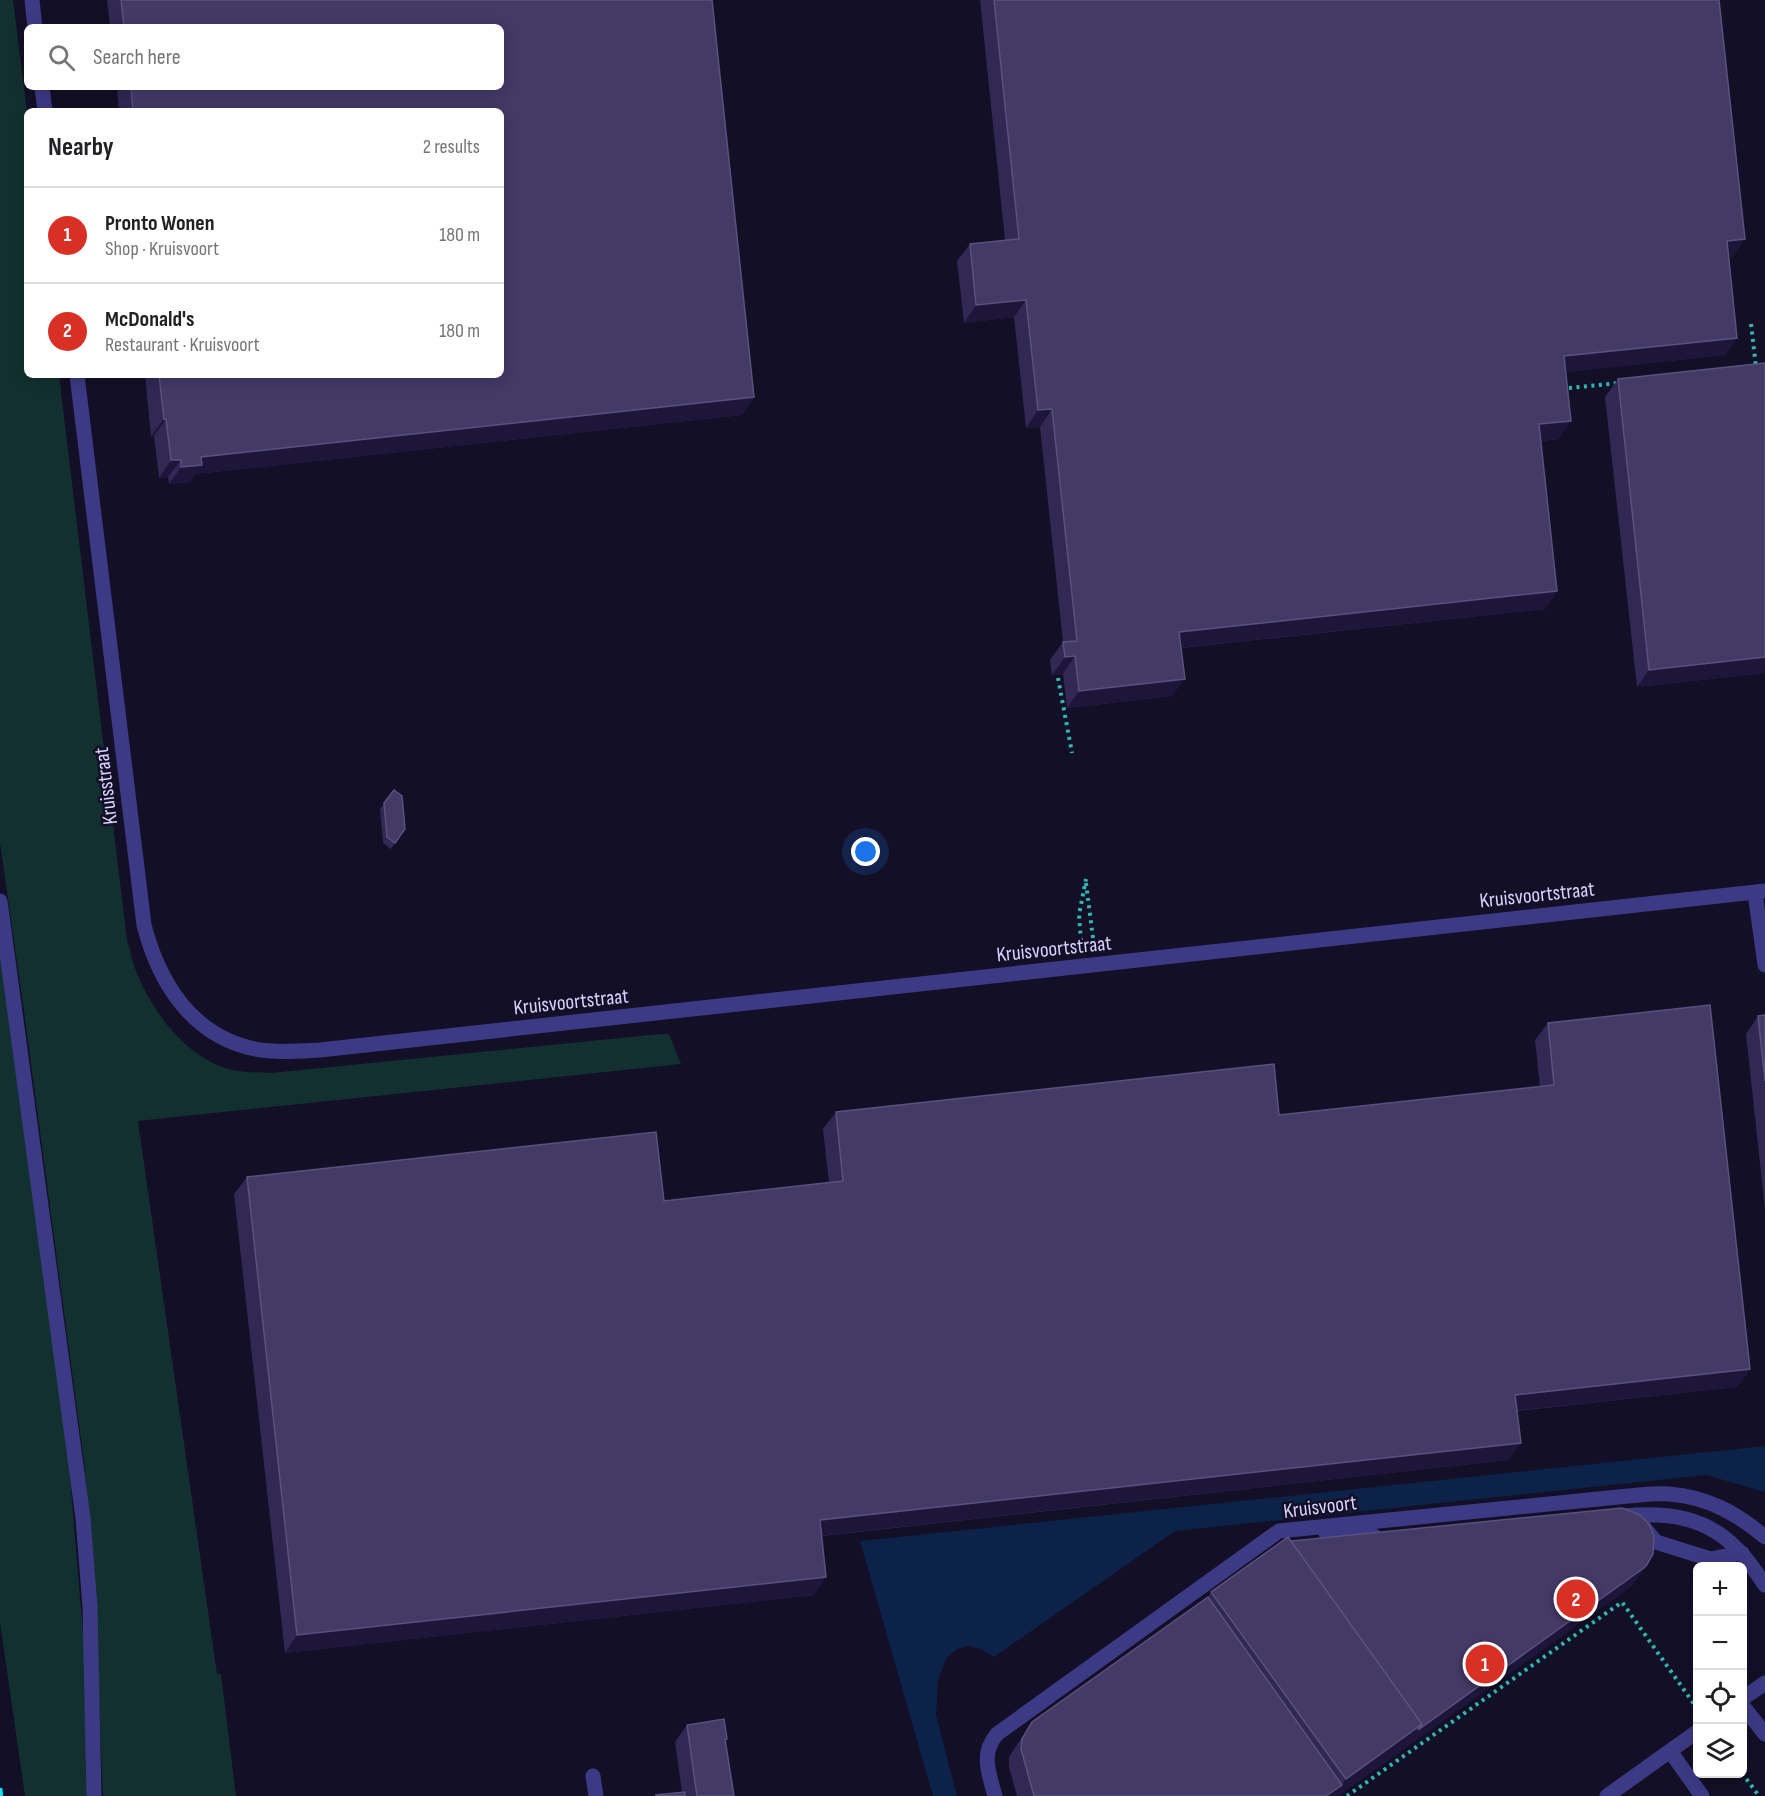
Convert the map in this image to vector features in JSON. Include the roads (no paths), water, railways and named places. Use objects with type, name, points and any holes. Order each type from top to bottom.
[{"type":"street","points":[[32,0],[35,24]]},
{"type":"street","points":[[42,90],[45,108]]},
{"type":"street","name":"Kruisstraat","points":[[77,378],[142,913],[151,951],[162,977],[178,1000],[198,1020],[225,1039],[255,1049],[287,1052],[348,1047]]},
{"type":"street","points":[[1760,892],[1765,965]]},
{"type":"street","name":"Kruisvoortstraat","points":[[348,1047],[1760,892]]},
{"type":"street","points":[[0,901],[83,1518],[90,1607],[94,1796]]},
{"type":"street","name":"Kruisvoort","points":[[995,1796],[987,1755],[990,1743],[998,1734],[1279,1531],[1668,1494],[1708,1501],[1745,1520],[1765,1537]]},
{"type":"street","points":[[1611,1517],[1664,1514],[1692,1521],[1719,1533],[1742,1553],[1765,1585]]},
{"type":"street","points":[[1634,1515],[1656,1542],[1710,1559],[1742,1553]]},
{"type":"street","points":[[1279,1531],[1391,1537]]},
{"type":"street","points":[[1747,1696],[1765,1683]]},
{"type":"street","points":[[1747,1710],[1765,1734]]},
{"type":"street","points":[[1607,1796],[1693,1735]]},
{"type":"street","points":[[1670,1751],[1702,1796]]},
{"type":"street","points":[[593,1776],[596,1796]]},
{"type":"water","points":[[1765,1446],[1765,1492],[1706,1475],[1175,1531],[994,1657],[981,1649],[969,1646],[957,1649],[946,1659],[938,1680],[936,1715],[957,1796],[933,1796],[860,1541]]},
{"type":"railway","points":[[0,1788],[1,1796]]},
{"type":"place","name":"McDonald's","points":[[1576,1599]]},
{"type":"place","name":"Pronto Wonen","points":[[1485,1664]]}]
